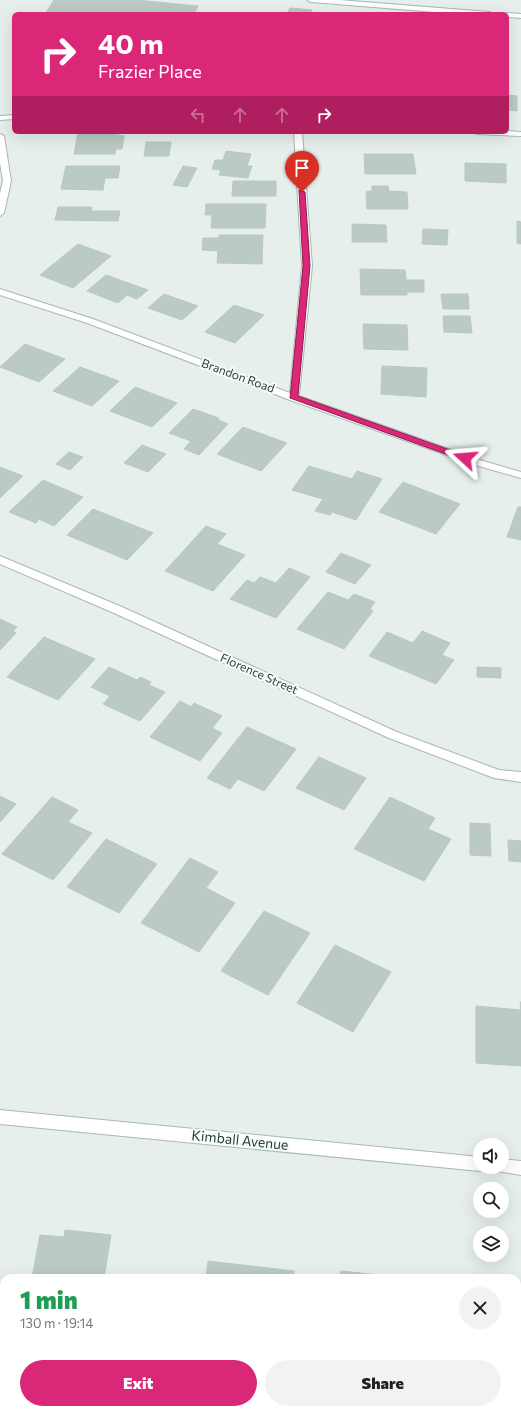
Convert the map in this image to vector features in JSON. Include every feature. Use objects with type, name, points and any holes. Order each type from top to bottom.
[{"type":"street","points":[[311,0],[463,12]]},
{"type":"street","points":[[436,10],[439,0]]},
{"type":"street","points":[[509,15],[521,16]]},
{"type":"street","points":[[0,118],[12,118]]},
{"type":"street","points":[[509,133],[521,134]]},
{"type":"street","points":[[294,398],[306,266],[298,134]]},
{"type":"street","points":[[0,136],[7,181],[0,213]]},
{"type":"street","name":"Brandon Road","points":[[0,292],[90,321],[294,398],[479,463],[521,475]]},
{"type":"street","name":"Florence Street","points":[[0,560],[118,610],[393,735],[498,775],[521,777]]},
{"type":"street","name":"Kimball Avenue","points":[[0,1117],[473,1163]]},
{"type":"street","points":[[509,1167],[521,1168]]},
{"type":"building","points":[[54,0],[137,0],[198,6],[195,12],[46,12]]},
{"type":"building","points":[[290,8],[312,10],[312,12],[288,12]]},
{"type":"building","points":[[509,95],[517,96],[517,111],[509,110]]},
{"type":"building","points":[[78,134],[118,134],[124,136],[122,149],[116,149],[115,154],[74,154]]},
{"type":"building","points":[[146,142],[171,142],[169,156],[144,156]]},
{"type":"building","points":[[226,151],[251,154],[247,166],[252,166],[248,178],[219,175],[221,170],[212,169],[215,160],[223,160]]},
{"type":"building","points":[[364,154],[413,154],[416,174],[365,174]]},
{"type":"building","points":[[465,163],[506,164],[506,183],[465,181]]},
{"type":"building","points":[[66,166],[120,166],[118,178],[105,178],[103,190],[61,189]]},
{"type":"building","points":[[183,166],[197,168],[187,187],[173,185]]},
{"type":"building","points":[[233,181],[276,181],[276,196],[232,196]]},
{"type":"building","points":[[372,186],[388,186],[389,191],[407,192],[408,209],[367,209],[366,192],[372,191]]},
{"type":"building","points":[[206,204],[266,204],[265,228],[211,228],[212,215],[205,215]]},
{"type":"building","points":[[58,207],[92,207],[91,211],[120,211],[118,221],[55,220]]},
{"type":"building","points":[[517,221],[521,222],[521,244],[517,243]]},
{"type":"building","points":[[352,224],[386,225],[387,242],[352,242]]},
{"type":"building","points":[[423,229],[448,230],[447,245],[422,244]]},
{"type":"building","points":[[219,235],[263,235],[262,264],[217,263],[218,251],[202,250],[203,238],[219,238]]},
{"type":"building","points":[[78,244],[111,256],[73,288],[40,275]]},
{"type":"building","points":[[360,269],[405,270],[406,280],[424,280],[424,292],[407,292],[407,295],[361,295]]},
{"type":"building","points":[[106,275],[148,290],[137,299],[127,295],[118,303],[87,291]]},
{"type":"building","points":[[164,294],[198,306],[182,320],[148,308]]},
{"type":"building","points":[[441,294],[468,294],[469,309],[443,309]]},
{"type":"building","points":[[234,305],[264,315],[235,343],[205,332]]},
{"type":"building","points":[[443,316],[470,316],[472,333],[444,332]]},
{"type":"building","points":[[363,324],[407,325],[408,350],[364,349]]},
{"type":"building","points":[[25,344],[65,359],[39,382],[0,367]]},
{"type":"building","points":[[382,366],[427,368],[426,397],[381,394]]},
{"type":"building","points":[[80,367],[119,381],[92,406],[53,391]]},
{"type":"building","points":[[135,387],[177,403],[152,427],[110,411]]},
{"type":"building","points":[[193,409],[219,418],[218,420],[228,424],[199,455],[184,449],[191,441],[169,433]]},
{"type":"building","points":[[243,427],[287,443],[261,471],[217,454]]},
{"type":"building","points":[[142,445],[166,454],[148,472],[124,463]]},
{"type":"building","points":[[69,452],[83,457],[70,470],[56,464]]},
{"type":"building","points":[[309,466],[352,479],[357,471],[382,479],[356,520],[332,512],[330,515],[315,511],[323,499],[292,490]]},
{"type":"building","points":[[0,467],[23,476],[0,498]]},
{"type":"building","points":[[43,480],[83,497],[54,526],[39,519],[36,523],[9,512]]},
{"type":"building","points":[[403,482],[460,504],[436,534],[379,512]]},
{"type":"building","points":[[518,507],[521,507],[521,540],[507,537]]},
{"type":"building","points":[[93,509],[153,533],[127,560],[67,535]]},
{"type":"building","points":[[206,526],[226,534],[217,544],[245,555],[213,591],[165,571]]},
{"type":"building","points":[[341,553],[371,565],[355,584],[326,572]]},
{"type":"building","points":[[289,568],[310,577],[276,618],[230,599],[247,580],[254,583],[260,577],[276,583]]},
{"type":"building","points":[[328,592],[348,600],[354,594],[375,602],[370,609],[373,611],[344,649],[297,629]]},
{"type":"building","points":[[0,619],[17,627],[13,631],[16,633],[0,650]]},
{"type":"building","points":[[422,631],[450,643],[442,655],[454,660],[436,684],[369,656],[387,632],[413,643]]},
{"type":"building","points":[[44,637],[95,659],[58,700],[7,677]]},
{"type":"building","points":[[109,667],[137,680],[140,677],[151,682],[149,685],[165,692],[140,721],[103,704],[110,696],[91,687]]},
{"type":"building","points":[[477,667],[501,668],[501,678],[477,677]]},
{"type":"building","points":[[180,701],[191,707],[194,703],[222,716],[212,728],[222,733],[200,761],[150,737]]},
{"type":"building","points":[[247,727],[296,749],[264,791],[238,779],[230,789],[207,778]]},
{"type":"building","points":[[319,757],[366,778],[344,810],[296,788]]},
{"type":"building","points":[[0,796],[16,804],[0,822]]},
{"type":"building","points":[[52,797],[78,810],[68,822],[92,833],[53,880],[2,854]]},
{"type":"building","points":[[390,797],[435,818],[428,829],[451,839],[424,881],[354,849]]},
{"type":"building","points":[[470,823],[490,824],[491,856],[470,855]]},
{"type":"building","points":[[106,839],[157,864],[119,913],[67,887]]},
{"type":"building","points":[[508,840],[521,841],[521,862],[509,861]]},
{"type":"building","points":[[190,858],[218,872],[206,888],[235,903],[199,952],[141,923]]},
{"type":"building","points":[[264,911],[310,933],[268,995],[221,971]]},
{"type":"building","points":[[335,945],[391,972],[353,1032],[297,1003]]},
{"type":"building","points":[[476,1006],[521,1010],[521,1066],[476,1063]]},
{"type":"building","points":[[65,1230],[111,1235],[105,1274],[33,1274],[40,1235],[64,1237]]},
{"type":"building","points":[[208,1261],[294,1271],[294,1274],[206,1274]]},
{"type":"building","points":[[341,1271],[370,1274],[341,1274]]},
{"type":"route","points":[[302,192],[306,266],[294,398],[465,458]]}]
